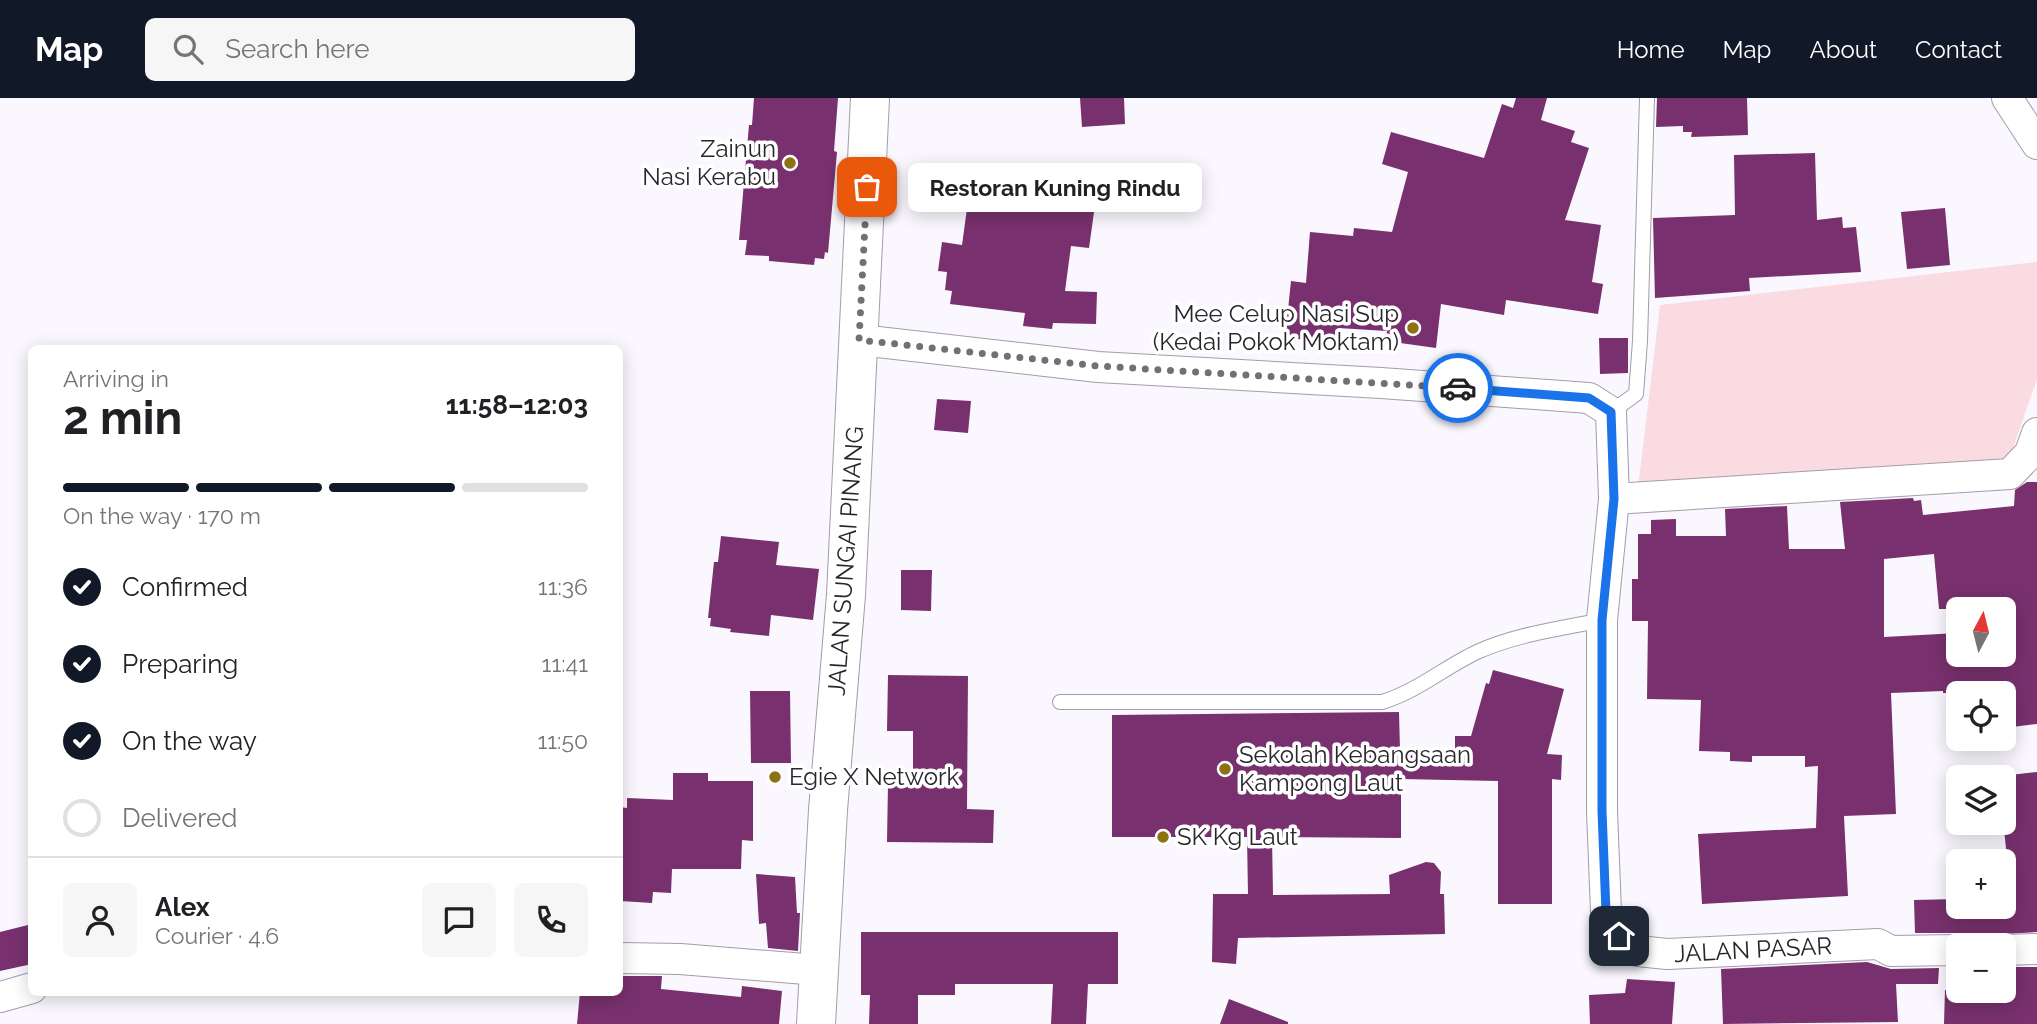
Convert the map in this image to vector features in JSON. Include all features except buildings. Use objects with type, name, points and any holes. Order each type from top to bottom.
[{"type":"street","name":"JALAN SUNGAI PINANG","points":[[816,1024],[828,810],[846,595],[870,98]]},
{"type":"street","points":[[2007,98],[2037,144]]},
{"type":"street","points":[[859,340],[1098,366],[1589,398],[1611,412]]},
{"type":"street","name":"JALAN PASAR","points":[[1611,412],[1614,499],[1602,620],[1602,811],[1606,912],[1619,936],[1638,951],[1667,954],[1878,944],[1891,951],[1946,950]]},
{"type":"street","points":[[1614,499],[2024,473],[2037,432]]},
{"type":"street","points":[[2016,950],[2037,949]]},
{"type":"street","points":[[623,958],[818,970]]},
{"type":"street","points":[[0,997],[28,989]]},
{"type":"lane","points":[[1611,412],[1636,394],[1647,98]]},
{"type":"lane","points":[[1060,702],[1381,702],[1404,693],[1475,653],[1501,643],[1602,620]]},
{"type":"shaded area","points":[[2037,262],[2037,379],[2011,454],[1991,467],[1638,488],[1660,305]]},
{"type":"way so far","points":[[867,187],[859,340],[1098,366],[1458,388]]},
{"type":"place","name":"Zainun Nasi Kerabu","points":[[790,163]]},
{"type":"place","name":"Restoran Kuning Rindu","points":[[867,187]]},
{"type":"place","name":"Mee Celup Nasi Sup (Kedai Pokok Moktam)","points":[[1413,328]]},
{"type":"place","name":"Sekolah Kebangsaan Kampong Laut","points":[[1225,769]]},
{"type":"place","name":"Egie X Network","points":[[775,777]]},
{"type":"place","name":"SK Kg Laut","points":[[1163,837]]},
{"type":"route","points":[[1458,388],[1589,398],[1611,412],[1614,499],[1602,620],[1602,811],[1606,912],[1619,936]]}]
